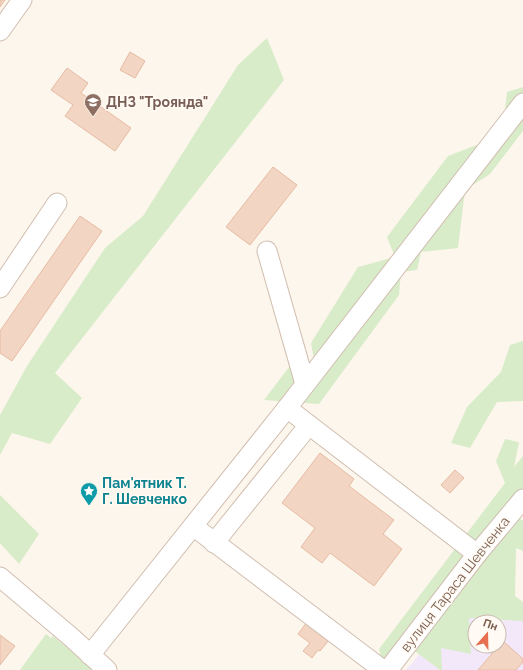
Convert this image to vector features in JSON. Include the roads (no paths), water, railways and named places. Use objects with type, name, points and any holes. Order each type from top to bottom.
[{"type":"street","points":[[0,31],[22,0]]},
{"type":"street","points":[[90,655],[306,384],[523,103]]},
{"type":"street","points":[[0,288],[57,204]]},
{"type":"street","points":[[267,251],[306,384]]},
{"type":"street","points":[[287,408],[477,554]]},
{"type":"street","points":[[214,543],[309,425]]},
{"type":"street","name":"вулиця Тараса Шевченка","points":[[388,670],[477,554],[523,500]]},
{"type":"street","points":[[193,526],[383,670]]},
{"type":"street","points":[[0,577],[71,637],[107,670]]},
{"type":"place","name":"ДНЗ \"Троянда\"","points":[[93,117]]},
{"type":"place","name":"Пам'ятник Т. Г. Шевченко","points":[[89,506]]}]
